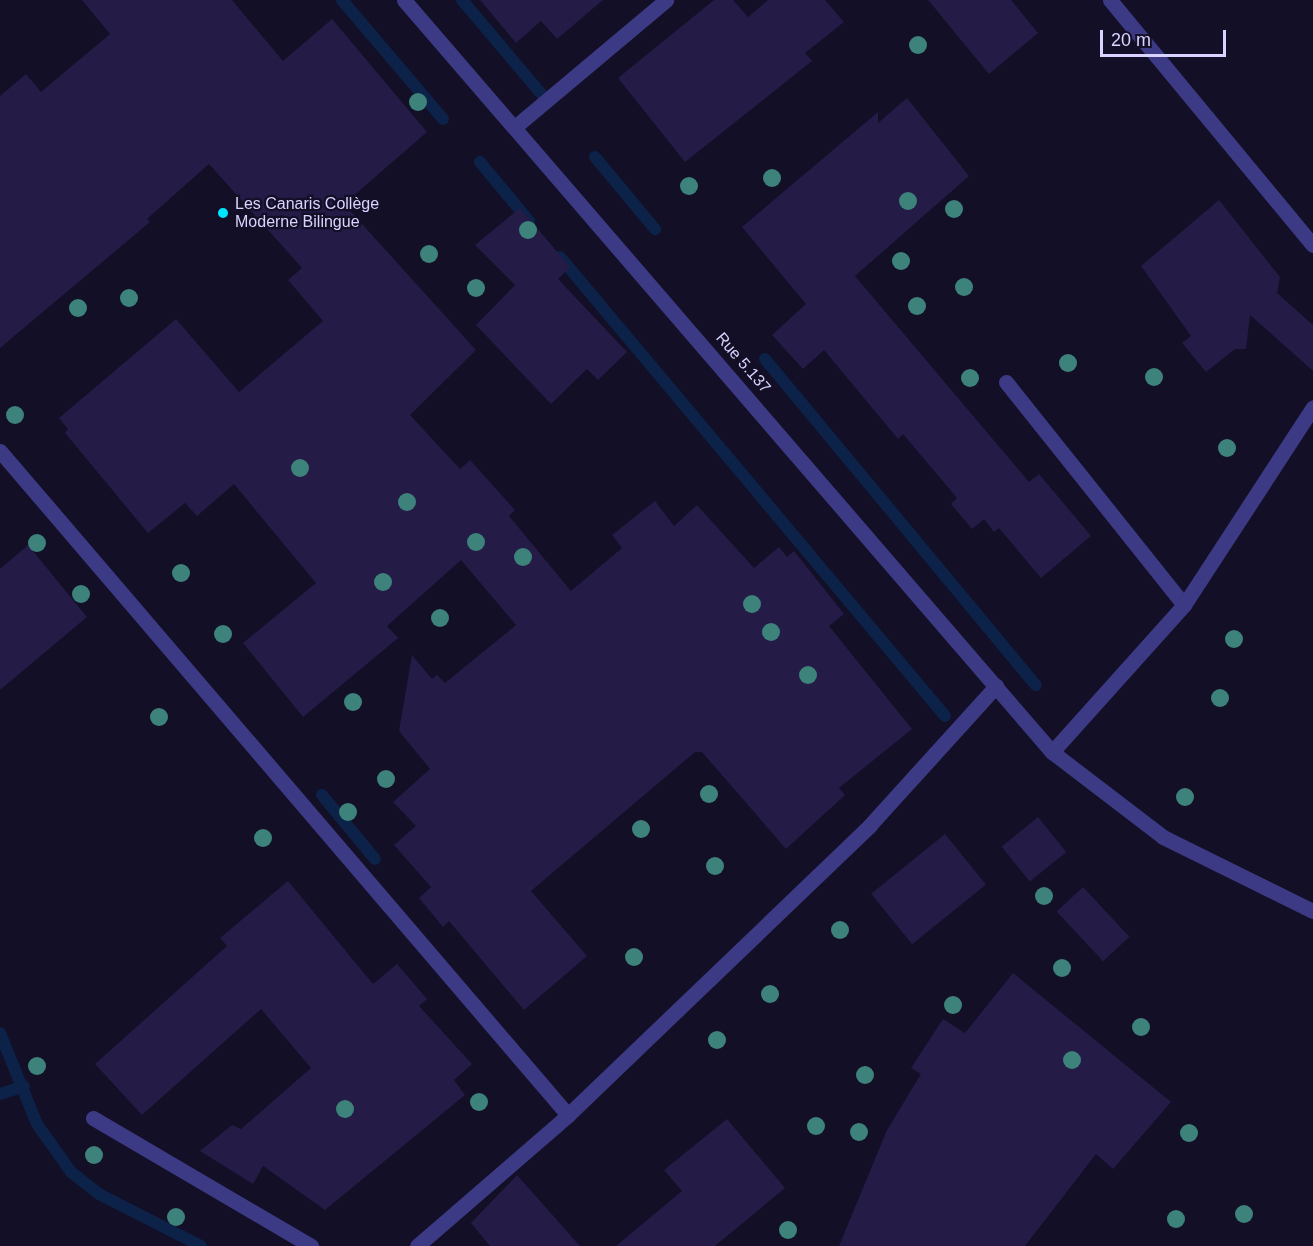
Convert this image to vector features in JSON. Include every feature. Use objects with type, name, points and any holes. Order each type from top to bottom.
[{"type":"street","name":"Rue 5.137","points":[[404,0],[516,126],[1052,752],[1163,837],[1313,911]]},
{"type":"street","points":[[516,126],[666,0]]},
{"type":"street","points":[[1110,0],[1313,245]]},
{"type":"street","points":[[1006,382],[1184,604]]},
{"type":"street","points":[[1052,752],[1184,604],[1313,407]]},
{"type":"street","points":[[0,450],[568,1115]]},
{"type":"street","points":[[417,1246],[568,1115],[870,825],[996,686]]},
{"type":"street","points":[[93,1118],[311,1246]]},
{"type":"building","points":[[82,0],[232,0],[283,61],[332,19],[427,132],[344,204],[476,350],[410,415],[460,469],[470,460],[515,510],[509,516],[571,591],[622,548],[612,535],[655,501],[674,526],[697,505],[754,568],[779,547],[787,557],[794,551],[844,614],[829,626],[912,729],[839,788],[845,795],[786,849],[702,752],[695,752],[531,891],[587,956],[524,1010],[449,921],[443,927],[419,898],[431,887],[394,845],[416,826],[393,802],[430,769],[399,731],[412,655],[432,679],[437,675],[445,683],[516,625],[461,560],[387,626],[398,638],[303,717],[243,643],[316,583],[234,484],[197,516],[185,503],[148,533],[65,433],[68,429],[59,418],[176,319],[239,392],[323,321],[288,280],[302,268],[209,164],[147,219],[150,222],[0,348],[0,96],[26,74],[41,92],[110,34]]},
{"type":"building","points":[[480,0],[603,0],[557,39],[541,21],[516,43]]},
{"type":"building","points":[[714,0],[733,0],[748,17],[768,0],[825,0],[844,22],[805,53],[812,61],[685,162],[618,78]]},
{"type":"building","points":[[928,0],[1011,0],[1038,33],[989,74]]},
{"type":"building","points":[[907,98],[969,176],[855,276],[1029,482],[1039,474],[1091,536],[1041,578],[999,528],[994,532],[984,519],[972,529],[951,504],[957,498],[903,434],[898,439],[824,350],[803,369],[772,335],[806,304],[742,227],[878,112],[878,123]]},
{"type":"building","points":[[1219,200],[1280,277],[1277,293],[1313,325],[1313,371],[1250,315],[1246,349],[1235,349],[1206,372],[1182,343],[1191,336],[1141,266]]},
{"type":"building","points":[[520,208],[570,267],[558,279],[627,352],[598,380],[587,369],[551,404],[476,325],[515,285],[475,245]]},
{"type":"building","points":[[28,545],[87,617],[0,690],[0,569]]},
{"type":"building","points":[[1038,817],[1066,852],[1030,882],[1001,847]]},
{"type":"building","points":[[945,834],[986,885],[912,944],[871,894]]},
{"type":"building","points":[[288,881],[373,984],[397,964],[427,999],[419,1006],[472,1064],[454,1080],[465,1095],[325,1210],[263,1166],[253,1184],[200,1151],[232,1125],[241,1129],[311,1068],[261,1009],[142,1115],[95,1064],[227,946],[220,938]]},
{"type":"building","points":[[1083,887],[1129,937],[1103,961],[1057,912]]},
{"type":"building","points":[[1013,973],[1171,1102],[1113,1169],[1096,1154],[1025,1246],[839,1246],[887,1130],[921,1074],[911,1068],[943,1019],[965,1033]]},
{"type":"building","points":[[727,1119],[785,1188],[715,1246],[616,1246],[682,1191],[664,1170]]},
{"type":"building","points":[[517,1175],[580,1246],[490,1246],[471,1223]]},
{"type":"waterway","points":[[342,0],[443,119]]},
{"type":"waterway","points":[[462,0],[544,97]]},
{"type":"waterway","points":[[595,157],[655,229]]},
{"type":"waterway","points":[[480,162],[529,221]]},
{"type":"waterway","points":[[560,257],[945,716]]},
{"type":"waterway","points":[[765,359],[1036,685]]},
{"type":"waterway","points":[[322,795],[375,859]]},
{"type":"waterway","points":[[0,1033],[37,1124],[71,1172],[99,1194],[201,1246]]},
{"type":"waterway","points":[[0,1094],[24,1086]]},
{"type":"place","name":"Les Canaris Collège Moderne Bilingue","points":[[223,213]]}]
